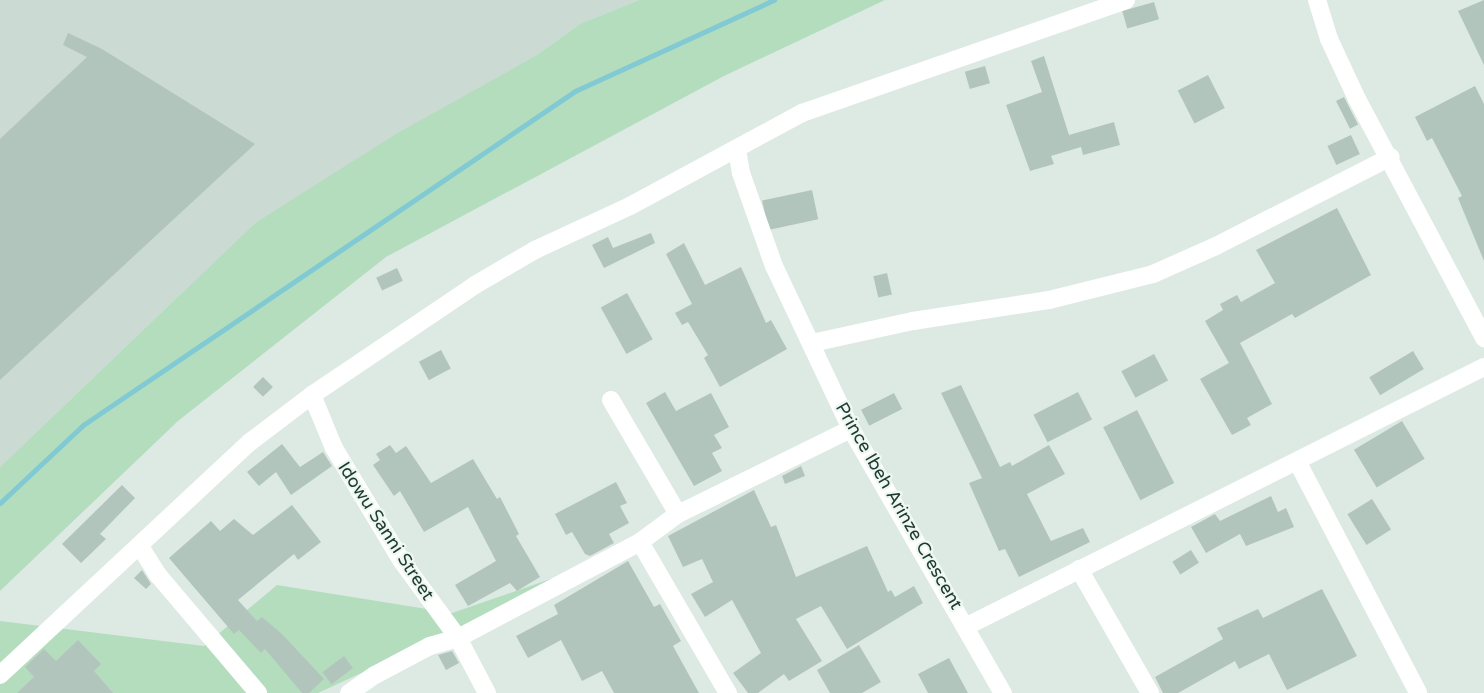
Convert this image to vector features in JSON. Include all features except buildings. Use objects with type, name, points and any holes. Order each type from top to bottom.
[{"type":"street","points":[[0,675],[64,612],[141,548],[208,480],[312,395],[475,285],[535,249],[630,206],[688,171],[737,150],[802,113],[1126,0]]},
{"type":"street","points":[[1317,0],[1329,39],[1357,99],[1390,157],[1484,338]]},
{"type":"street","name":"Prince Ibeh Arinze Crescent","points":[[737,150],[741,173],[774,266],[851,429],[967,626],[1002,693]]},
{"type":"street","points":[[812,343],[913,321],[1049,300],[1153,274],[1216,246],[1390,157]]},
{"type":"street","points":[[967,626],[1298,463],[1484,367]]},
{"type":"street","name":"Idowu Sanni Street","points":[[312,395],[334,448],[379,525],[458,638],[487,693]]},
{"type":"street","points":[[611,400],[678,514]]},
{"type":"street","points":[[349,693],[375,675],[430,646],[458,638],[640,542],[678,514],[851,429]]},
{"type":"street","points":[[1298,463],[1418,693]]},
{"type":"street","points":[[640,542],[728,693]]},
{"type":"street","points":[[141,548],[158,575],[258,693]]},
{"type":"street","points":[[1079,569],[1150,693]]},
{"type":"shaded area","points":[[0,0],[639,0],[580,24],[537,55],[255,223],[0,467]]},
{"type":"green space","points":[[639,0],[885,0],[724,76],[386,257],[178,421],[0,591],[0,467],[255,223],[396,134],[537,55],[580,24]]},
{"type":"green space","points":[[611,558],[318,693],[0,693],[0,621],[204,646],[277,585],[452,613]]},
{"type":"waterway","points":[[0,503],[83,425],[575,91],[774,0]]}]
